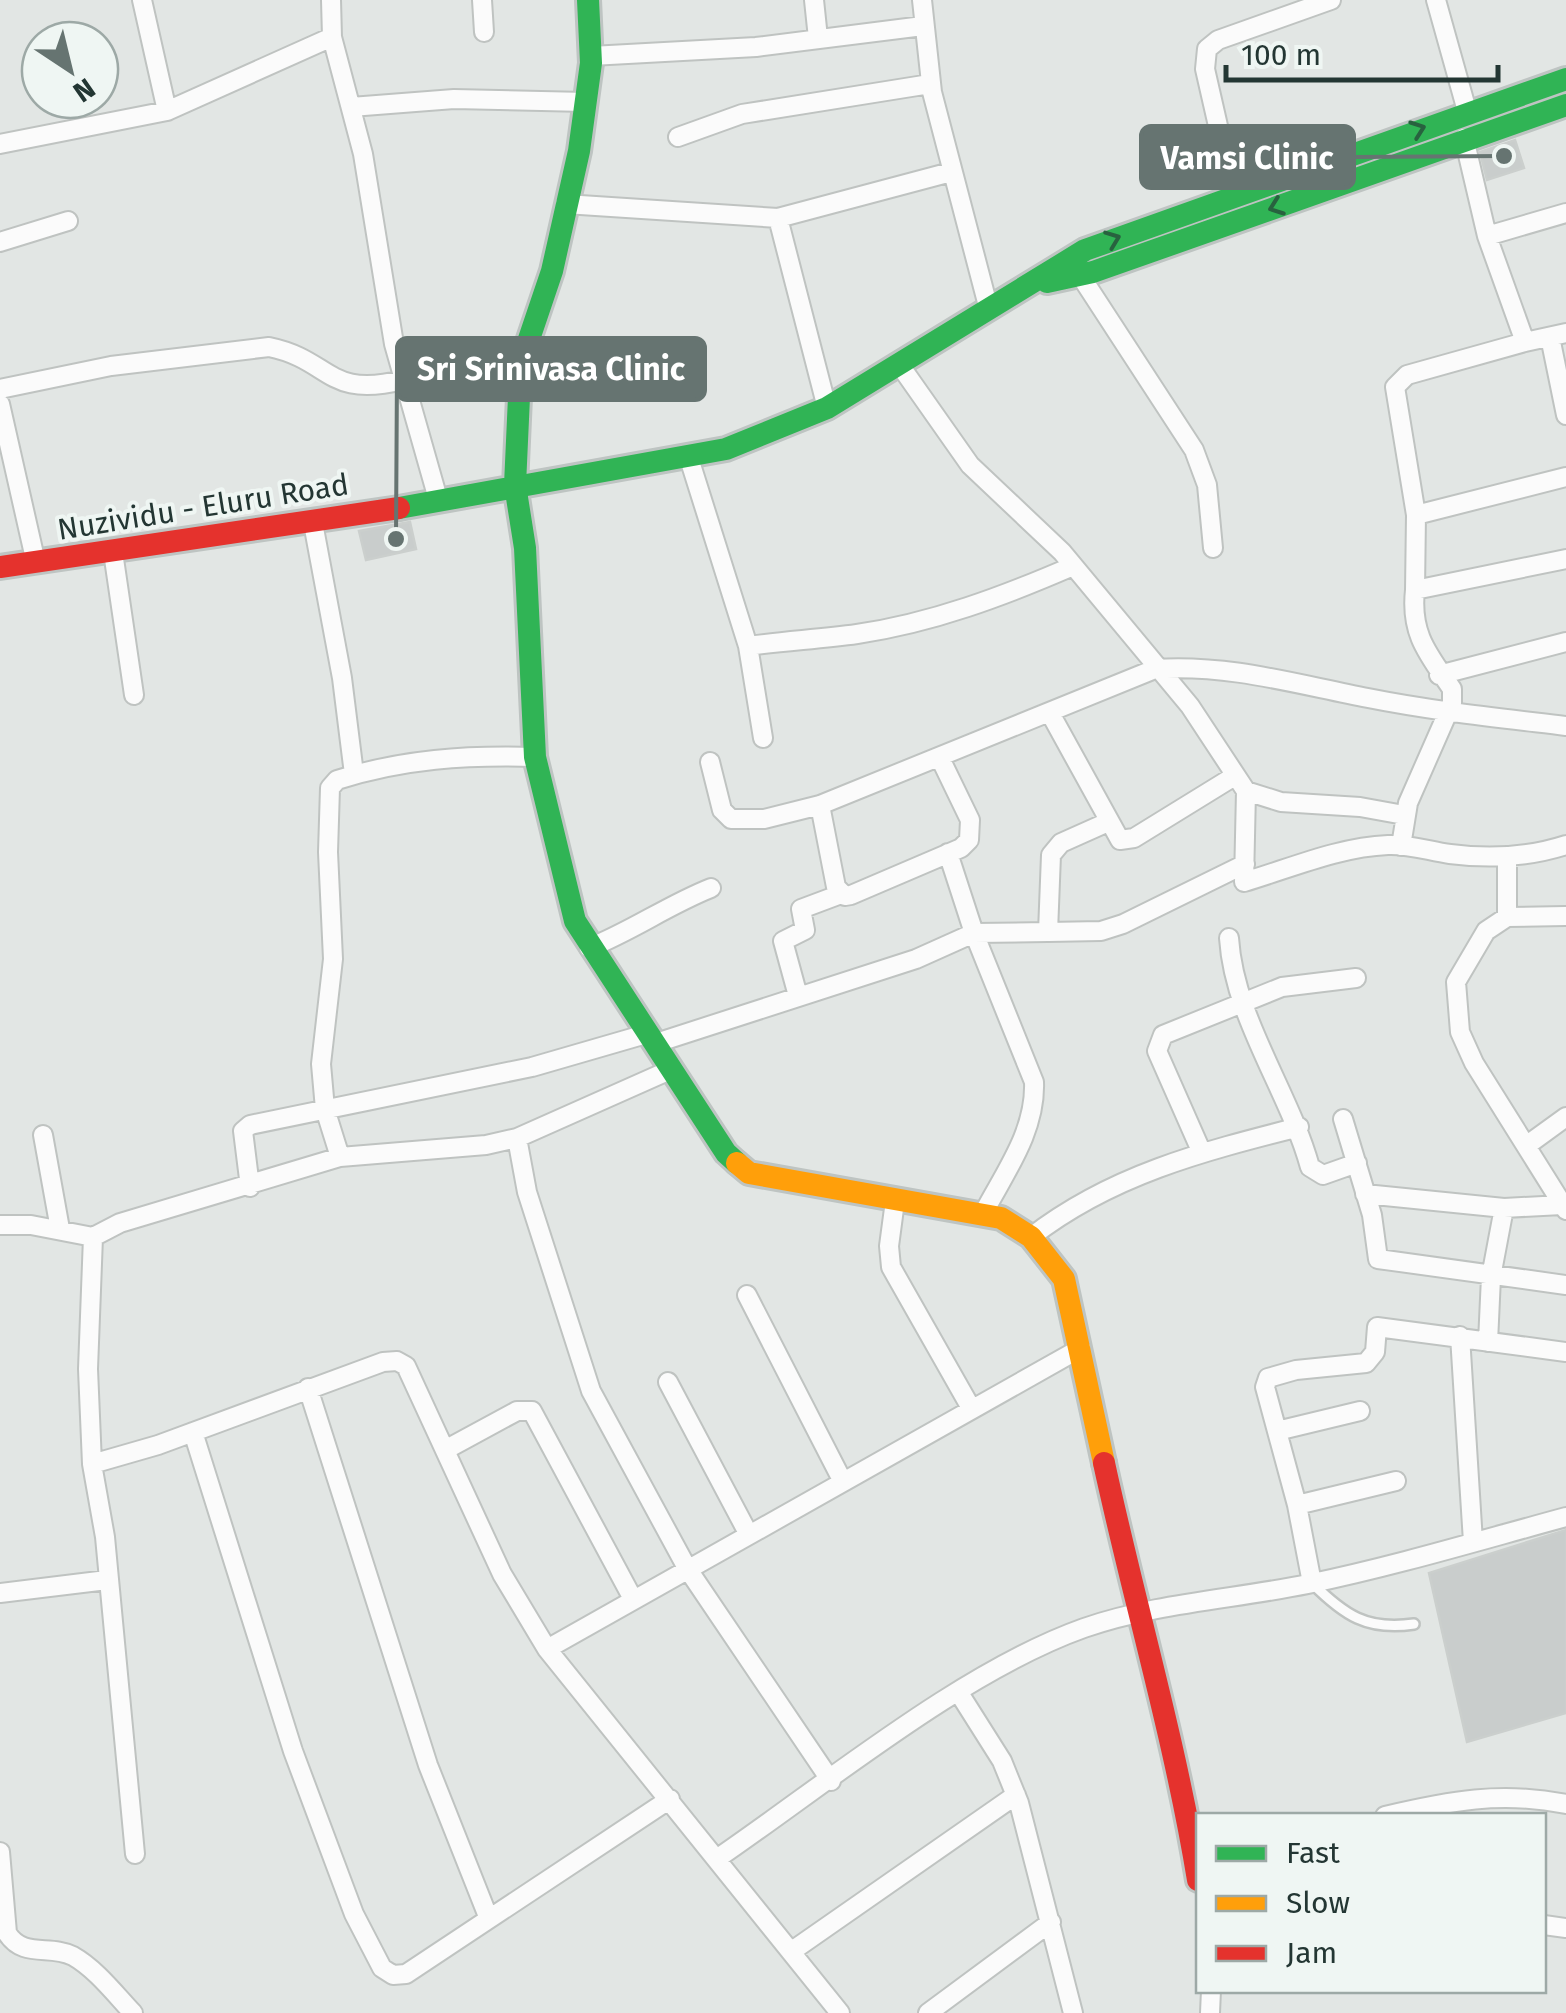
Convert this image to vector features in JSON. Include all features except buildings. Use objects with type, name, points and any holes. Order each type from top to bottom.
[{"type":"main road","points":[[588,0],[590,65],[586,102],[552,271],[528,342],[518,397],[515,486],[525,548],[534,757],[576,921],[589,948],[726,1153],[749,1172],[1001,1218],[1031,1237],[1064,1279],[1137,1614],[1181,1776],[1196,1862]]},
{"type":"main road","name":"Nuzividu - Eluru Road","points":[[0,567],[313,523],[726,449],[827,408],[1085,250],[1467,111],[1566,79]]},
{"type":"main road","name":"Nuzividu - Eluru Road","points":[[1028,286],[1080,275],[1566,105]]},
{"type":"street","points":[[142,0],[166,111]]},
{"type":"street","points":[[331,0],[336,50],[351,106],[403,380],[438,499]]},
{"type":"street","points":[[482,0],[484,32]]},
{"type":"street","points":[[814,0],[818,38]]},
{"type":"street","points":[[922,0],[930,84],[988,306]]},
{"type":"street","points":[[1234,196],[1205,69],[1207,49],[1231,35],[1331,0]]},
{"type":"street","points":[[1436,0],[1467,111]]},
{"type":"street","points":[[590,65],[923,26]]},
{"type":"street","points":[[0,144],[166,111],[336,50]]},
{"type":"street","points":[[678,137],[742,114],[930,84]]},
{"type":"street","points":[[351,106],[454,100],[586,102]]},
{"type":"street","points":[[1464,138],[1487,236],[1525,342]]},
{"type":"street","points":[[565,204],[778,218],[951,172]]},
{"type":"street","points":[[1487,236],[1566,213]]},
{"type":"street","points":[[778,218],[827,408]]},
{"type":"street","points":[[0,242],[68,221]]},
{"type":"street","points":[[1080,275],[1194,450],[1206,485],[1213,548]]},
{"type":"street","points":[[1400,846],[1404,816],[1448,695],[1420,637],[1414,611],[1416,515],[1395,387],[1407,375],[1558,335],[1566,415]]},
{"type":"street","points":[[0,389],[111,366],[269,348],[288,351],[341,382],[368,389],[403,380]]},
{"type":"street","points":[[899,364],[970,464],[1074,566],[1155,669],[1190,706],[1240,784],[1244,882],[1349,849],[1400,846],[1507,856],[1539,854],[1566,845]]},
{"type":"street","points":[[0,404],[36,563]]},
{"type":"street","points":[[688,456],[748,646],[763,738]]},
{"type":"street","points":[[1416,515],[1566,476]]},
{"type":"street","points":[[313,523],[342,678],[354,774]]},
{"type":"street","points":[[113,552],[134,695]]},
{"type":"street","points":[[1416,590],[1566,559]]},
{"type":"street","points":[[748,646],[858,634],[930,618],[980,604],[1074,566]]},
{"type":"street","points":[[1448,695],[1566,642]]},
{"type":"street","points":[[710,762],[722,810],[731,820],[764,819],[820,805],[1155,669],[1242,670],[1448,695],[1566,726]]},
{"type":"street","points":[[1050,714],[1116,837],[1125,841],[1240,784]]},
{"type":"street","points":[[340,1157],[325,1110],[321,1064],[333,959],[328,797],[336,780],[461,755],[534,757]]},
{"type":"street","points":[[798,996],[783,942],[805,930],[801,909],[840,894],[851,895],[961,848],[972,831],[940,758]]},
{"type":"street","points":[[1240,784],[1281,802],[1360,807],[1404,816]]},
{"type":"street","points":[[820,805],[840,894]]},
{"type":"street","points":[[1048,932],[1051,854],[1060,843],[1108,822]]},
{"type":"street","points":[[948,853],[974,933],[1028,1067],[1035,1103],[1025,1135],[982,1214]]},
{"type":"street","points":[[1507,856],[1507,917]]},
{"type":"street","points":[[250,1187],[243,1131],[276,1118],[532,1068],[649,1039],[916,959],[974,933],[1100,931],[1124,924],[1245,864]]},
{"type":"street","points":[[589,948],[645,924],[674,901],[711,888]]},
{"type":"street","points":[[1564,1208],[1474,1064],[1460,1032],[1456,982],[1471,951],[1486,932],[1507,917],[1566,916]]},
{"type":"street","points":[[1229,938],[1242,1000],[1298,1127],[1313,1173],[1323,1174],[1357,1163]]},
{"type":"street","points":[[1202,1153],[1157,1044],[1163,1035],[1282,987],[1356,978]]},
{"type":"street","points":[[0,1224],[60,1229],[93,1237],[120,1223],[340,1157],[486,1145],[517,1138],[670,1070]]},
{"type":"street","points":[[1526,1146],[1566,1117]]},
{"type":"street","points":[[1343,1119],[1366,1194],[1378,1259],[1566,1285]]},
{"type":"street","points":[[1031,1237],[1103,1188],[1202,1153],[1298,1127]]},
{"type":"street","points":[[43,1135],[60,1229]]},
{"type":"street","points":[[517,1138],[527,1192],[591,1391],[687,1568],[830,1780]]},
{"type":"street","points":[[1366,1194],[1504,1208],[1564,1208]]},
{"type":"street","points":[[895,1201],[888,1246],[892,1267],[971,1408]]},
{"type":"street","points":[[1488,1342],[1491,1277],[1504,1208]]},
{"type":"street","points":[[93,1237],[88,1369],[92,1464],[108,1580],[134,1854]]},
{"type":"street","points":[[747,1295],[842,1480]]},
{"type":"street","points":[[1312,1583],[1297,1505],[1266,1387],[1273,1375],[1366,1363],[1376,1352],[1378,1327],[1566,1352]]},
{"type":"street","points":[[1460,1336],[1473,1542]]},
{"type":"street","points":[[548,1649],[1081,1348]]},
{"type":"street","points":[[92,1464],[397,1361],[416,1385],[502,1574],[548,1649],[840,2013]]},
{"type":"street","points":[[668,1382],[748,1534]]},
{"type":"street","points":[[308,1388],[428,1765],[489,1919]]},
{"type":"street","points":[[1277,1431],[1360,1410]]},
{"type":"street","points":[[445,1450],[517,1411],[532,1411],[633,1599]]},
{"type":"street","points":[[193,1432],[293,1751],[354,1914],[382,1968],[393,1975],[406,1974],[670,1799]]},
{"type":"street","points":[[1297,1505],[1396,1481]]},
{"type":"street","points":[[718,1858],[959,1693],[1033,1649],[1137,1614],[1312,1583],[1566,1517]]},
{"type":"street","points":[[0,1593],[108,1580]]},
{"type":"street","points":[[959,1693],[1002,1761],[1016,1795],[1074,2013]]},
{"type":"street","points":[[792,1951],[1016,1795]]},
{"type":"street","points":[[1433,1810],[1520,1795],[1566,1804]]},
{"type":"street","points":[[0,1852],[7,1932],[12,1941],[30,1950],[74,1957],[133,2013]]},
{"type":"street","points":[[928,2013],[1051,1922]]},
{"type":"lane","points":[[1312,1583],[1344,1615],[1391,1628],[1414,1624]]},
{"type":"traffic: fast","points":[[588,0],[591,63],[579,151],[552,271],[528,342],[519,397],[515,485],[525,548],[535,757],[575,921],[726,1153],[737,1163]]},
{"type":"traffic: fast","points":[[399,508],[726,449],[827,408],[1085,250],[1566,79]]},
{"type":"traffic: fast","points":[[1047,282],[1093,272],[1566,105]]},
{"type":"traffic: slow","points":[[737,1163],[749,1173],[1001,1218],[1031,1237],[1064,1279],[1104,1463]]},
{"type":"traffic: jam","points":[[0,567],[399,508]]},
{"type":"traffic: jam","points":[[1104,1463],[1178,1775],[1196,1870]]},
{"type":"place","name":"Vamsi Clinic","points":[[1504,156]]},
{"type":"place","name":"Sri Srinivasa Clinic","points":[[396,539]]}]
